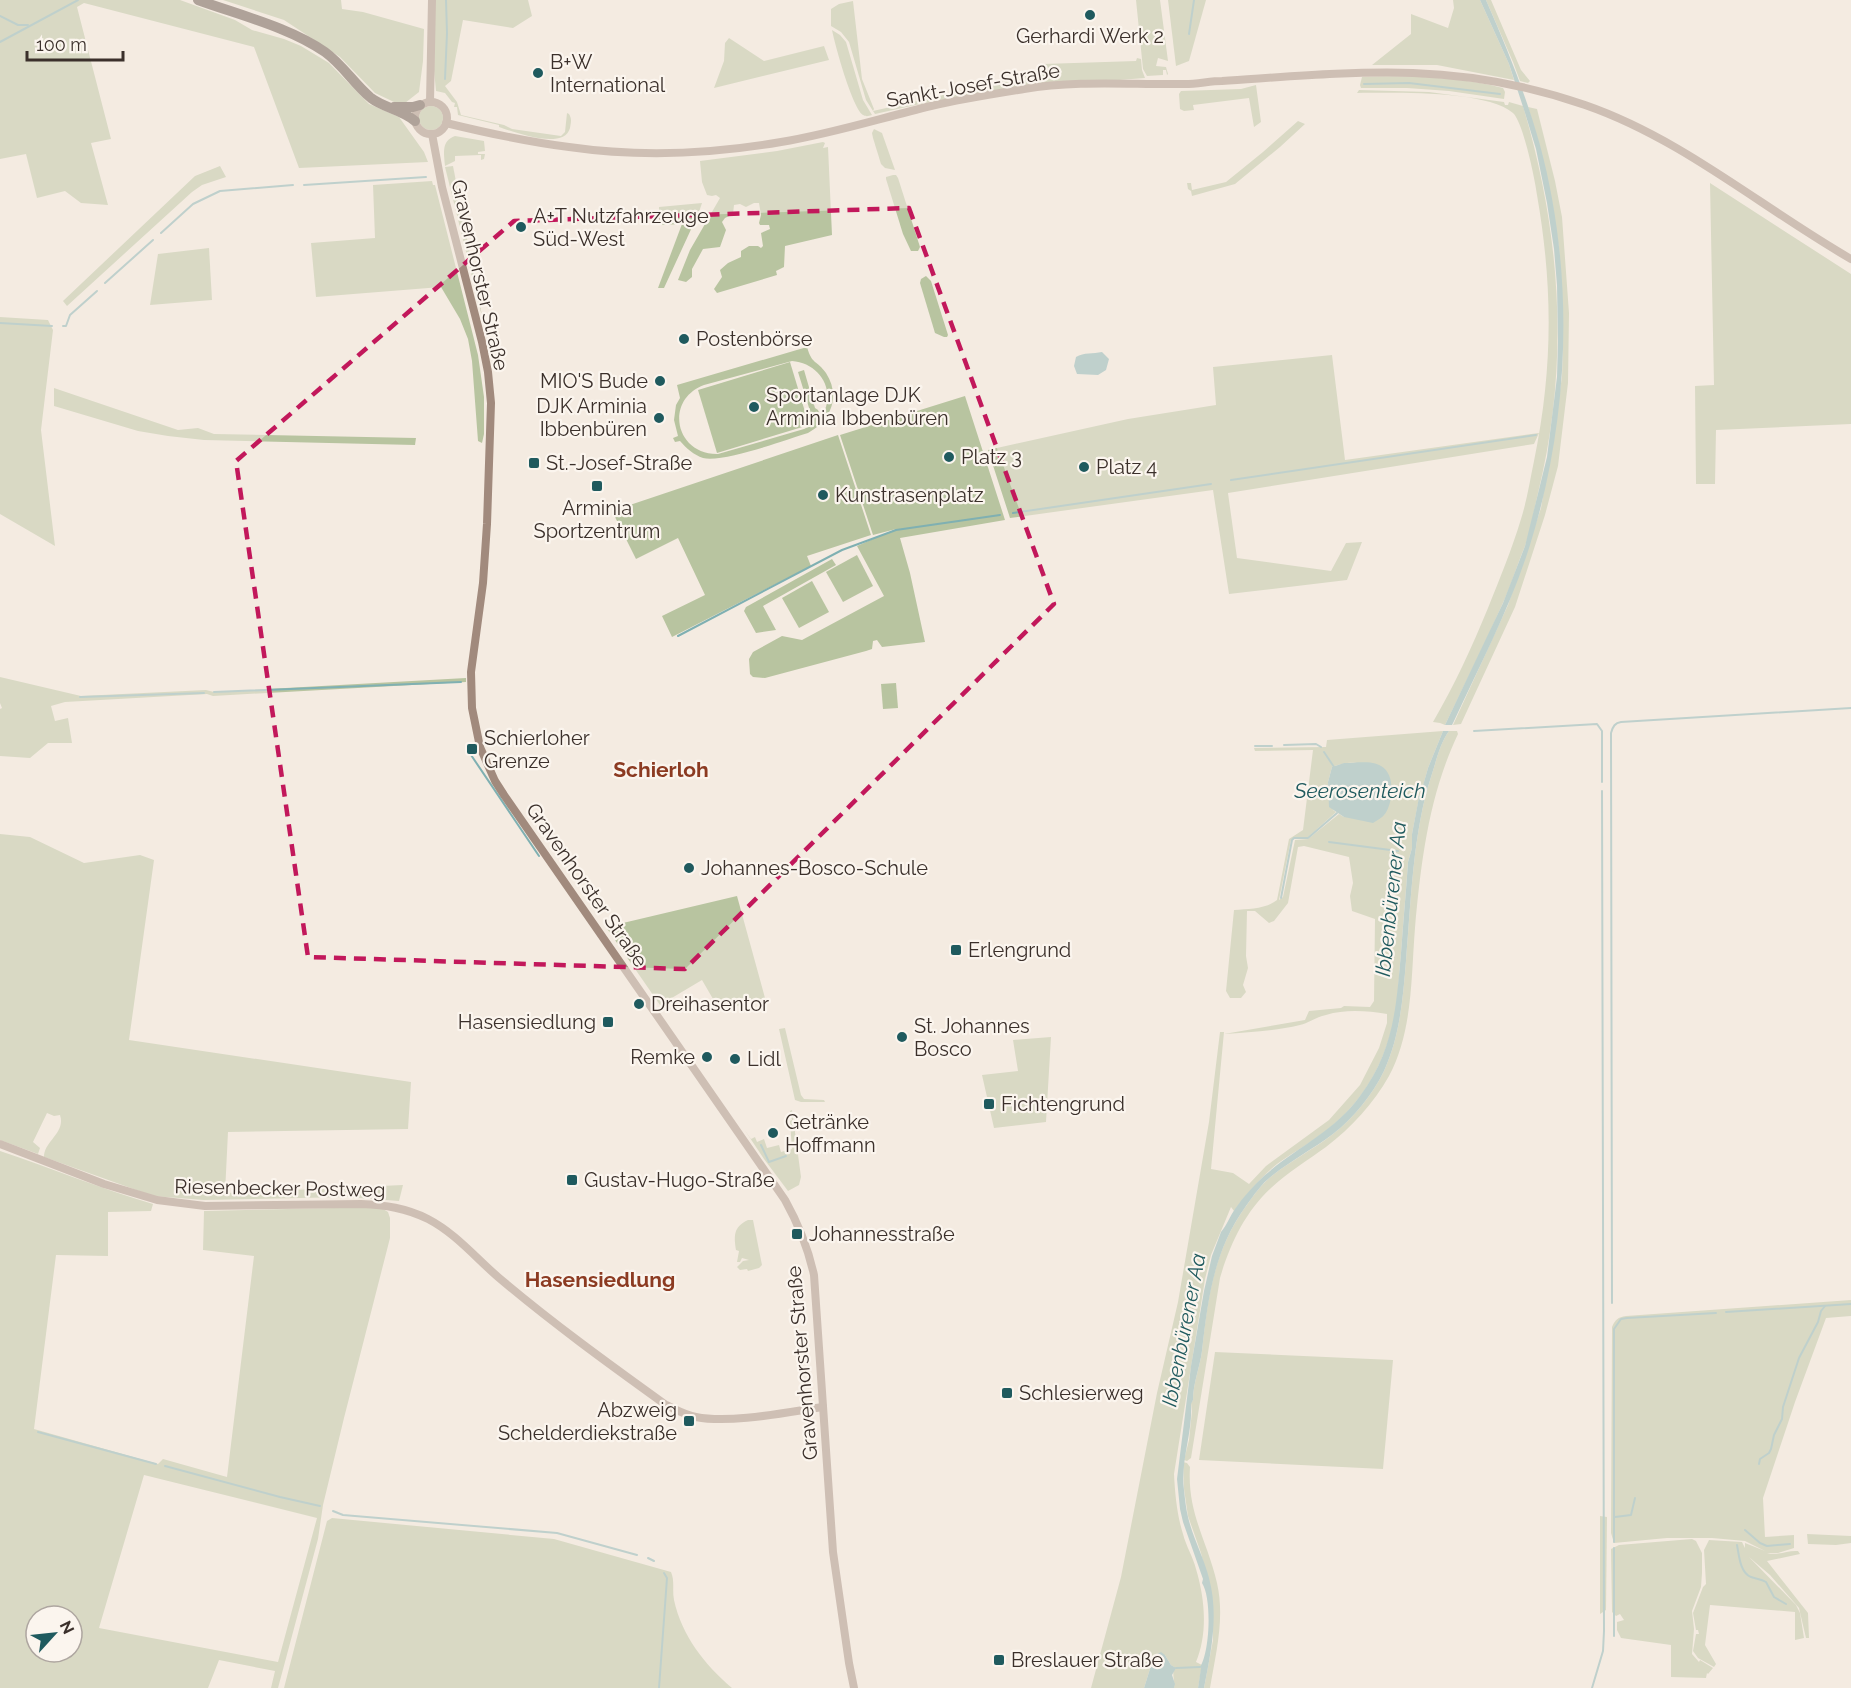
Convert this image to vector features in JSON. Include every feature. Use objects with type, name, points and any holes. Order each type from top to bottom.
[{"type":"highway","points":[[198,0],[279,29],[314,45],[341,65],[370,97],[410,116],[415,121]]},
{"type":"highway","points":[[388,106],[413,107],[425,103]]},
{"type":"street","points":[[425,103],[432,0]]},
{"type":"street","name":"Sankt-Josef-Straße","points":[[446,123],[571,148],[617,151],[699,151],[779,142],[934,105],[1029,88],[1080,84],[1189,84],[1303,76],[1412,73],[1461,77],[1532,90],[1586,105],[1637,127],[1698,160],[1816,239],[1851,259]]},
{"type":"street","points":[[436,102],[447,113],[446,123],[441,131],[432,134],[423,132],[417,126],[416,112],[425,103],[436,102]]},
{"type":"street","name":"Gravenhorster Straße","points":[[432,134],[447,209],[482,342],[491,403],[484,570],[471,672],[472,708],[480,747],[504,795],[785,1200],[808,1248],[814,1275],[833,1552],[854,1688]]},
{"type":"street","name":"Riesenbecker Postweg","points":[[0,1143],[104,1184],[157,1200],[205,1206],[361,1204],[403,1208],[450,1233],[497,1276],[666,1405],[698,1418],[716,1419],[823,1407]]},
{"type":"highlighted area","points":[[909,208],[1054,604],[685,969],[308,957],[236,461],[514,221]]},
{"type":"green space","points":[[0,0],[180,0],[235,20],[252,30],[301,46],[329,63],[369,104],[399,117],[424,152],[428,162],[299,168],[254,47],[84,3],[77,7],[111,139],[91,143],[108,205],[81,203],[65,191],[37,198],[26,154],[0,159]]},
{"type":"green space","points":[[223,0],[341,0],[342,9],[363,12],[424,29],[419,92],[405,103],[394,102],[375,93],[340,57],[284,20]]},
{"type":"green space","points":[[435,0],[528,0],[532,16],[513,28],[463,20],[451,81],[445,86],[457,102],[461,115],[504,125],[512,129],[561,136],[565,132],[567,113],[571,122],[566,135],[549,139],[526,136],[499,127],[499,125],[458,115],[457,107],[454,107],[455,103],[445,93],[436,91]]},
{"type":"green space","points":[[1136,0],[1160,0],[1168,61],[1158,58],[1156,66],[1166,67],[1167,75],[1166,70],[1163,70],[1163,75],[1147,76],[1143,69]]},
{"type":"green space","points":[[1168,0],[1206,0],[1189,61],[1176,66]]},
{"type":"green space","points":[[1453,0],[1480,0],[1514,80],[1437,65],[1372,65],[1411,34],[1411,14],[1448,28],[1454,8]]},
{"type":"green space","points":[[1486,0],[1491,0],[1521,70],[1530,81],[1528,83],[1520,81]]},
{"type":"green space","points":[[853,1],[862,79],[873,111],[866,100],[849,42],[841,32],[831,26],[831,9],[839,4]]},
{"type":"green space","points":[[832,30],[846,42],[863,100],[872,115],[863,115],[854,100],[844,75]]},
{"type":"green space","points":[[729,38],[764,61],[824,46],[829,60],[714,88],[724,61],[725,43]]},
{"type":"green space","points":[[1137,58],[1141,59],[1145,78],[1003,89],[875,114],[873,111],[1034,71],[1044,74],[1043,64],[1136,61]]},
{"type":"green space","points":[[1362,77],[1451,79],[1487,84],[1503,88],[1505,92],[1504,99],[1449,91],[1361,88]]},
{"type":"green space","points":[[1256,85],[1261,122],[1254,127],[1249,98],[1193,105],[1194,110],[1180,109],[1179,94],[1181,91],[1241,89]]},
{"type":"green space","points":[[1359,90],[1429,92],[1504,102],[1505,105],[1509,102],[1523,106],[1546,202],[1553,250],[1557,299],[1554,396],[1548,444],[1532,520],[1525,546],[1505,598],[1445,725],[1433,722],[1469,652],[1488,608],[1506,564],[1527,497],[1540,427],[1548,361],[1548,295],[1542,229],[1528,151],[1521,127],[1513,113],[1482,100],[1438,94],[1357,93]]},
{"type":"green space","points":[[431,106],[440,109],[443,118],[440,127],[431,130],[422,127],[419,118],[422,109]]},
{"type":"green space","points":[[1528,107],[1537,109],[1562,217],[1569,313],[1568,383],[1558,466],[1545,515],[1515,607],[1461,724],[1453,725],[1508,605],[1541,508],[1562,377],[1563,341],[1559,249],[1540,147]]},
{"type":"green space","points":[[1298,121],[1305,124],[1235,184],[1192,196],[1187,183],[1191,183],[1192,190],[1226,182]]},
{"type":"green space","points":[[874,129],[882,133],[895,170],[885,168],[881,164],[872,133]]},
{"type":"green space","points":[[455,136],[484,141],[485,151],[478,152],[478,154],[485,154],[484,159],[481,160],[481,155],[455,156],[455,161],[445,166],[445,144]]},
{"type":"green space","points":[[825,143],[823,148],[828,147],[832,235],[785,246],[784,267],[776,271],[777,275],[717,293],[714,289],[722,277],[720,270],[741,257],[741,251],[749,246],[761,248],[763,246],[761,233],[770,229],[769,225],[759,223],[761,215],[759,203],[746,207],[740,204],[734,205],[733,214],[722,222],[726,230],[720,247],[703,249],[692,269],[692,277],[686,282],[678,280],[690,250],[720,198],[716,195],[707,195],[702,182],[700,161],[777,151]]},
{"type":"green space","points":[[220,166],[226,177],[202,185],[192,192],[67,306],[63,301],[195,176]]},
{"type":"green space","points":[[453,166],[482,316],[445,167]]},
{"type":"green space","points":[[893,175],[898,178],[920,247],[918,251],[911,251],[903,234],[886,179]]},
{"type":"green space","points":[[432,181],[435,185],[478,355],[484,397],[482,443],[478,441],[472,361],[468,339],[460,319],[441,287],[316,297],[311,243],[375,238],[373,185]]},
{"type":"green space","points":[[1710,183],[1851,274],[1851,424],[1716,430],[1715,484],[1696,484],[1695,386],[1714,385]]},
{"type":"green space","points":[[702,203],[664,288],[658,288],[682,224],[659,225],[659,207]]},
{"type":"green space","points":[[209,248],[212,300],[150,305],[158,254]]},
{"type":"green space","points":[[926,276],[931,281],[947,337],[935,333],[920,283],[921,279]]},
{"type":"green space","points":[[0,317],[48,320],[53,330],[41,430],[55,546],[0,514]]},
{"type":"green space","points":[[807,347],[813,360],[826,373],[833,390],[833,399],[823,422],[808,433],[739,454],[712,459],[696,455],[680,441],[675,442],[673,438],[678,436],[674,420],[676,405],[680,398],[677,385]],"holes":[[[792,361],[802,363],[818,373],[827,389],[828,398],[821,417],[815,408],[804,370],[798,372],[814,424],[718,454],[703,452],[692,446],[684,437],[680,426],[680,414],[683,402],[691,392],[704,385]]]},
{"type":"green space","points":[[1332,355],[1345,460],[1539,433],[1534,444],[1228,493],[1237,558],[1331,571],[1346,543],[1362,542],[1347,580],[1229,594],[1213,490],[1010,518],[988,450],[1128,419],[1216,405],[1213,367]]},
{"type":"green space","name":"Sportanlage DJK Arminia Ibbenbüren","points":[[790,362],[809,425],[717,453],[698,390]]},
{"type":"green space","points":[[54,388],[178,430],[198,428],[214,434],[416,438],[415,445],[204,440],[168,436],[138,431],[54,406]]},
{"type":"green space","points":[[965,396],[1005,520],[900,538],[925,642],[882,647],[877,640],[873,641],[872,649],[866,651],[765,678],[753,677],[750,674],[749,659],[753,652],[782,636],[802,640],[884,596],[857,546],[896,529],[873,535],[840,435]]},
{"type":"green space","points":[[838,435],[871,535],[807,556],[811,566],[672,637],[662,616],[705,595],[678,538],[636,559],[612,511]]},
{"type":"green space","points":[[857,555],[873,586],[843,602],[826,572]]},
{"type":"green space","points":[[832,559],[836,565],[763,606],[776,630],[756,633],[744,611],[746,607]]},
{"type":"green space","points":[[812,581],[829,612],[799,628],[782,598]]},
{"type":"green space","points":[[0,677],[81,696],[206,690],[214,692],[466,678],[466,682],[65,702],[51,706],[55,721],[68,718],[72,743],[48,743],[30,758],[0,756],[0,709],[2,708]]},
{"type":"green space","points":[[896,683],[898,708],[883,709],[881,684]]},
{"type":"green space","points":[[1443,731],[1428,768],[1420,797],[1392,793],[1390,780],[1363,764],[1350,763],[1332,767],[1328,782],[1333,810],[1336,812],[1307,838],[1295,837],[1291,840],[1279,900],[1283,897],[1295,840],[1308,839],[1339,814],[1344,817],[1384,815],[1392,794],[1419,798],[1408,862],[1398,993],[1393,1024],[1383,1056],[1357,1101],[1313,1141],[1271,1169],[1234,1211],[1231,1207],[1211,1255],[1205,1279],[1174,1474],[1179,1519],[1196,1569],[1203,1604],[1204,1628],[1196,1662],[1202,1665],[1198,1688],[1174,1688],[1174,1667],[1165,1655],[1154,1656],[1144,1688],[1091,1688],[1121,1577],[1157,1393],[1178,1302],[1209,1122],[1220,1032],[1224,1032],[1211,1169],[1233,1173],[1249,1184],[1266,1166],[1329,1120],[1360,1085],[1379,1048],[1387,1023],[1387,1014],[1349,1011],[1322,1016],[1291,1027],[1224,1034],[1305,1020],[1309,1011],[1344,1006],[1370,1007],[1374,1001],[1375,919],[1352,911],[1350,896],[1353,883],[1349,857],[1304,846],[1298,847],[1288,903],[1274,921],[1269,923],[1255,911],[1247,911],[1248,968],[1243,985],[1246,992],[1241,998],[1230,998],[1226,991],[1234,910],[1263,907],[1277,900],[1289,839],[1303,830],[1313,750],[1255,751],[1254,748],[1326,747],[1327,740]]},
{"type":"green space","points":[[1449,731],[1457,731],[1458,734],[1440,781],[1428,829],[1417,903],[1410,1003],[1397,1059],[1383,1086],[1361,1115],[1335,1140],[1271,1188],[1253,1207],[1240,1229],[1220,1278],[1191,1458],[1184,1460],[1189,1440],[1191,1403],[1201,1357],[1210,1291],[1220,1255],[1237,1219],[1266,1181],[1333,1134],[1355,1114],[1374,1088],[1389,1058],[1402,1003],[1420,821],[1437,759]]},
{"type":"green space","points":[[0,834],[30,837],[84,863],[140,855],[154,860],[129,1040],[411,1082],[408,1129],[228,1132],[225,1193],[403,1185],[399,1201],[347,1197],[204,1200],[153,1196],[44,1157],[47,1146],[58,1132],[61,1121],[60,1115],[54,1116],[47,1113],[33,1142],[40,1148],[38,1154],[0,1140]]},
{"type":"green space","points":[[737,896],[765,998],[720,1011],[702,980],[660,1005],[606,927]]},
{"type":"green space","points":[[785,1028],[801,1095],[804,1099],[824,1100],[825,1102],[795,1100],[779,1029]]},
{"type":"green space","points":[[1051,1037],[1046,1122],[994,1128],[982,1075],[1018,1071],[1013,1040]]},
{"type":"green space","points":[[792,1110],[801,1177],[799,1185],[788,1191],[764,1159],[744,1129],[751,1139],[755,1137],[757,1142],[764,1139],[767,1148],[779,1145],[781,1152],[792,1149],[790,1111]]},
{"type":"green space","points":[[0,1151],[153,1204],[151,1211],[108,1212],[108,1256],[56,1255],[34,1429],[158,1464],[163,1459],[227,1477],[254,1256],[203,1250],[204,1211],[380,1207],[388,1212],[390,1238],[323,1505],[318,1539],[278,1688],[271,1688],[275,1671],[219,1660],[208,1688],[0,1688]],"holes":[[[144,1475],[317,1518],[278,1662],[99,1628]]]},
{"type":"green space","points":[[748,1220],[753,1220],[762,1265],[748,1271],[737,1267],[743,1261],[749,1260],[742,1258],[740,1262],[737,1262],[739,1251],[736,1250],[735,1240],[737,1229]]},
{"type":"green space","points":[[1851,1300],[1851,1316],[1826,1318],[1763,1498],[1765,1537],[1794,1535],[1794,1548],[1778,1553],[1767,1553],[1775,1554],[1798,1551],[1800,1554],[1767,1561],[1808,1613],[1809,1638],[1806,1638],[1799,1608],[1770,1575],[1749,1557],[1796,1605],[1800,1613],[1804,1638],[1795,1640],[1795,1612],[1710,1605],[1705,1645],[1716,1664],[1714,1667],[1698,1658],[1693,1651],[1696,1634],[1699,1634],[1693,1613],[1706,1584],[1704,1550],[1709,1540],[1742,1542],[1745,1548],[1745,1543],[1765,1551],[1745,1541],[1712,1538],[1667,1538],[1614,1543],[1611,1533],[1612,1327],[1617,1319],[1626,1316]]},
{"type":"green space","points":[[1215,1352],[1393,1360],[1383,1469],[1199,1460]]},
{"type":"green space","points":[[1183,1462],[1190,1467],[1195,1513],[1213,1568],[1219,1596],[1219,1636],[1210,1688],[1204,1688],[1213,1640],[1213,1605],[1201,1553],[1188,1516]]},
{"type":"green space","points":[[1600,1516],[1607,1517],[1606,1610],[1600,1614]]},
{"type":"green space","points":[[332,1518],[554,1539],[671,1572],[674,1600],[682,1626],[703,1659],[732,1688],[284,1688],[327,1521]]},
{"type":"green space","points":[[1807,1534],[1851,1536],[1851,1543],[1808,1544]]},
{"type":"green space","points":[[1692,1539],[1696,1541],[1702,1553],[1702,1573],[1701,1587],[1692,1611],[1694,1629],[1692,1654],[1699,1662],[1700,1660],[1713,1668],[1707,1673],[1706,1678],[1671,1677],[1671,1645],[1621,1638],[1617,1630],[1617,1622],[1624,1620],[1620,1614],[1616,1616],[1612,1612],[1611,1549],[1619,1545]]},
{"type":"water","points":[[1480,0],[1486,0],[1501,36],[1540,145],[1559,244],[1563,295],[1563,346],[1560,396],[1553,447],[1530,545],[1514,590],[1485,656],[1452,725],[1445,725],[1503,603],[1525,546],[1547,457],[1557,377],[1557,285],[1554,249],[1536,149],[1509,64]]},
{"type":"water","points":[[1102,352],[1109,359],[1106,370],[1098,375],[1077,374],[1074,366],[1076,357]]},
{"type":"water","points":[[1443,731],[1449,731],[1437,759],[1420,821],[1402,1003],[1394,1044],[1384,1071],[1368,1097],[1348,1121],[1273,1175],[1258,1189],[1226,1240],[1214,1275],[1191,1404],[1183,1479],[1188,1517],[1207,1570],[1212,1592],[1214,1620],[1211,1647],[1204,1688],[1198,1688],[1200,1667],[1208,1638],[1207,1600],[1203,1579],[1183,1522],[1177,1479],[1191,1366],[1212,1256],[1221,1232],[1249,1191],[1277,1165],[1339,1119],[1360,1096],[1380,1062],[1387,1045],[1395,1010],[1408,862],[1419,797]]},
{"type":"water","name":"Seerosenteich","points":[[1344,763],[1377,764],[1389,775],[1392,789],[1388,809],[1381,818],[1373,823],[1344,817],[1329,807],[1328,782],[1332,767]]},
{"type":"water","points":[[1161,1652],[1176,1668],[1172,1675],[1174,1688],[1144,1688],[1154,1656]]},
{"type":"waterway","points":[[0,42],[78,0]]},
{"type":"waterway","points":[[445,79],[446,0]]},
{"type":"waterway","points":[[1189,34],[1194,0]]},
{"type":"waterway","points":[[0,16],[18,25],[28,25]]},
{"type":"waterway","points":[[1364,84],[1409,83],[1500,94]]},
{"type":"waterway","points":[[304,185],[426,177]]},
{"type":"waterway","points":[[161,233],[193,204],[220,191],[293,185]]},
{"type":"waterway","points":[[105,283],[153,240]]},
{"type":"waterway","points":[[63,326],[66,326],[70,315],[97,291]]},
{"type":"waterway","points":[[0,323],[52,326]]},
{"type":"waterway","points":[[1231,480],[1536,435]]},
{"type":"waterway","points":[[1013,513],[1211,484]]},
{"type":"waterway","points":[[678,636],[842,550],[896,530],[1000,515]]},
{"type":"waterway","points":[[214,692],[461,682]]},
{"type":"waterway","points":[[80,697],[204,693]]},
{"type":"waterway","points":[[1612,1303],[1611,733],[1613,728],[1621,722],[1851,708]]},
{"type":"waterway","points":[[1474,731],[1597,724],[1602,731],[1602,782]]},
{"type":"waterway","points":[[1284,745],[1316,744],[1321,747]]},
{"type":"waterway","points":[[1255,746],[1272,746]]},
{"type":"waterway","points":[[469,752],[539,856]]},
{"type":"waterway","points":[[1324,752],[1334,767]]},
{"type":"waterway","points":[[1592,1688],[1603,1651],[1604,1631],[1602,791]]},
{"type":"waterway","points":[[1391,793],[1421,797]]},
{"type":"waterway","points":[[1281,898],[1292,840],[1308,838],[1337,813]]},
{"type":"waterway","name":"Ibbenbürener Aa","points":[[1329,842],[1398,851]]},
{"type":"waterway","points":[[761,1145],[769,1162],[786,1156]]},
{"type":"waterway","points":[[1726,1312],[1851,1304]]},
{"type":"waterway","points":[[1759,1464],[1760,1459],[1771,1449],[1799,1358],[1825,1306]]},
{"type":"waterway","points":[[1614,1542],[1614,1329],[1621,1319],[1627,1318],[1716,1313]]},
{"type":"waterway","points":[[38,1432],[156,1464]]},
{"type":"waterway","points":[[165,1466],[320,1506]]},
{"type":"waterway","points":[[1615,1517],[1631,1515],[1635,1498]]},
{"type":"waterway","points":[[333,1511],[343,1515],[557,1533],[637,1555]]},
{"type":"waterway","points":[[1745,1530],[1767,1546],[1790,1544]]},
{"type":"waterway","points":[[1737,1545],[1744,1572],[1766,1582],[1774,1597],[1786,1604]]},
{"type":"waterway","points":[[1614,1548],[1614,1636]]},
{"type":"waterway","points":[[648,1558],[654,1561]]},
{"type":"waterway","points":[[659,1688],[667,1578],[664,1573]]},
{"type":"waterway","points":[[1176,1668],[1200,1667]]},
{"type":"place","name":"Gerhardi Werk 2","points":[[1090,15]]},
{"type":"place","name":"B+W International","points":[[538,73]]},
{"type":"place","name":"A+T Nutzfahrzeuge Süd-West","points":[[521,227]]},
{"type":"place","name":"Postenbörse","points":[[684,339]]},
{"type":"place","name":"MIO'S Bude","points":[[660,381]]},
{"type":"place","name":"Sportanlage DJK Arminia Ibbenbüren","points":[[754,407]]},
{"type":"place","name":"DJK Arminia Ibbenbüren","points":[[659,418]]},
{"type":"place","name":"Platz 3","points":[[949,457]]},
{"type":"place","name":"St.-Josef-Straße","points":[[534,463]]},
{"type":"place","name":"Platz 4","points":[[1084,467]]},
{"type":"place","name":"Arminia Sportzentrum","points":[[597,486]]},
{"type":"place","name":"Kunstrasenplatz","points":[[823,495]]},
{"type":"place","name":"Schierloher Grenze","points":[[472,749]]},
{"type":"place","name":"Johannes-Bosco-Schule","points":[[689,868]]},
{"type":"place","name":"Erlengrund","points":[[956,950]]},
{"type":"place","name":"Dreihasentor","points":[[639,1004]]},
{"type":"place","name":"Hasensiedlung","points":[[608,1022]]},
{"type":"place","name":"St. Johannes Bosco","points":[[902,1037]]},
{"type":"place","name":"Remke","points":[[707,1057]]},
{"type":"place","name":"Lidl","points":[[735,1059]]},
{"type":"place","name":"Fichtengrund","points":[[989,1104]]},
{"type":"place","name":"Getränke Hoffmann","points":[[773,1133]]},
{"type":"place","name":"Gustav-Hugo-Straße","points":[[572,1180]]},
{"type":"place","name":"Johannesstraße","points":[[797,1234]]},
{"type":"place","name":"Schlesierweg","points":[[1007,1393]]},
{"type":"place","name":"Abzweig Schelderdiekstraße","points":[[689,1421]]},
{"type":"place","name":"Breslauer Straße","points":[[999,1660]]},
{"type":"district","name":"Schierloh","points":[[661,770]]},
{"type":"district","name":"Hasensiedlung","points":[[600,1280]]}]
